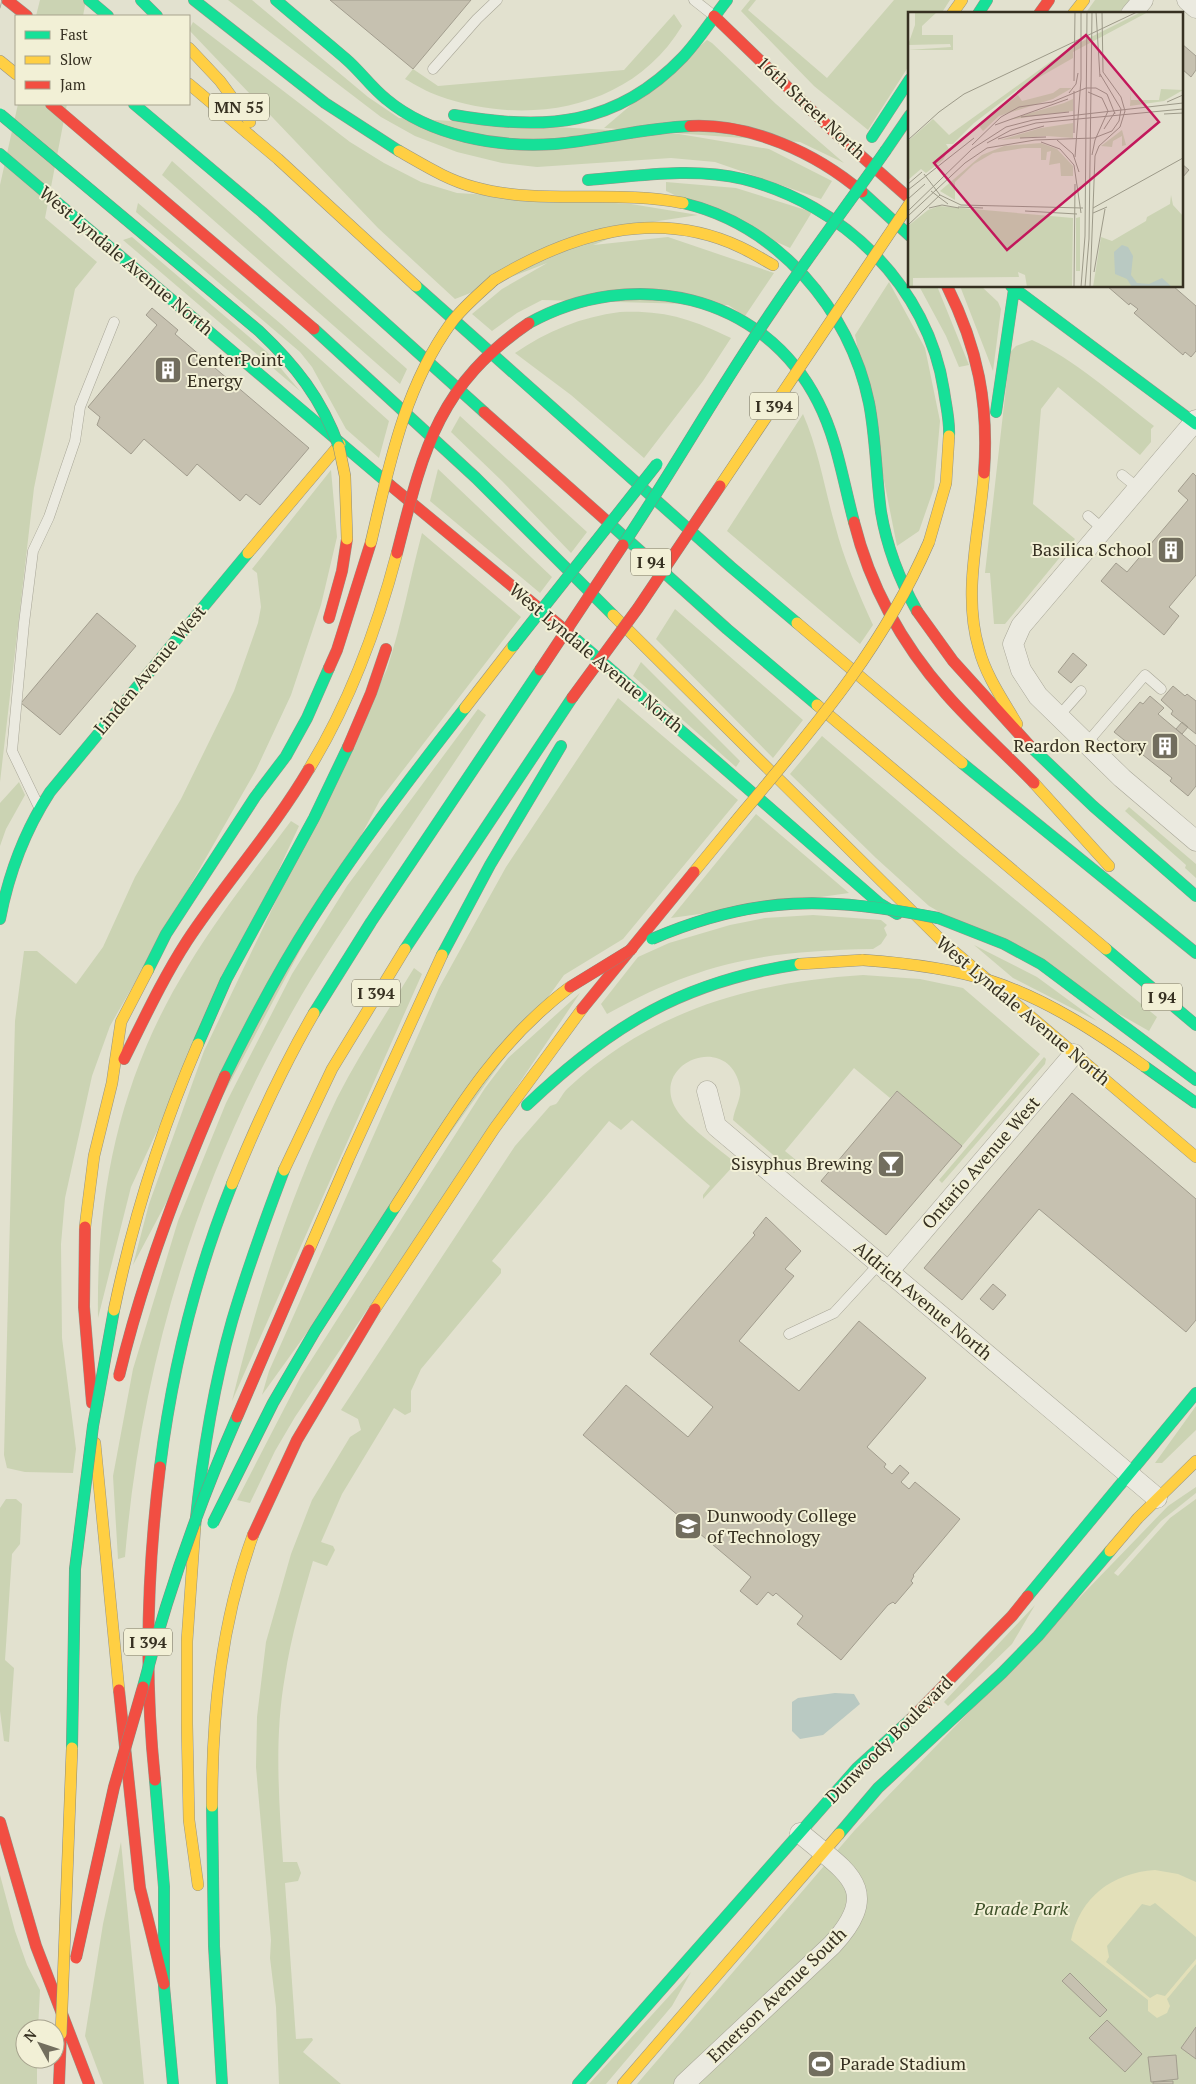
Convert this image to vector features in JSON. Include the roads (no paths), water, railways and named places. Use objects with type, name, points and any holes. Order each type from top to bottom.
[{"type":"main road","points":[[7,0],[26,15]]},
{"type":"main road","points":[[89,0],[107,15]]},
{"type":"main road","points":[[141,0],[156,15]]},
{"type":"main road","points":[[194,0],[368,133],[450,179],[479,188],[528,196],[642,197],[687,204],[722,215],[772,246],[800,270],[824,300],[852,351],[863,381],[872,422],[878,506],[894,566],[919,616],[996,711],[1030,746],[1093,806],[1194,894]]},
{"type":"main road","points":[[276,0],[362,74],[387,100],[433,126],[502,143],[552,144],[656,128],[694,126],[735,130],[779,142],[806,154],[846,178],[870,196],[908,234]]},
{"type":"main road","points":[[445,112],[474,119],[532,126],[555,125],[595,115],[631,97],[662,76],[678,62],[727,0]]},
{"type":"main road","points":[[953,12],[962,0]]},
{"type":"main road","points":[[979,12],[987,0]]},
{"type":"main road","points":[[1040,12],[1049,0]]},
{"type":"main road","points":[[1075,12],[1084,0]]},
{"type":"main road","name":"16th Street North","points":[[714,16],[833,130],[908,197]]},
{"type":"main road","name":"MN 55","points":[[193,52],[220,81],[278,159]]},
{"type":"main road","points":[[0,61],[15,73]]},
{"type":"main road","points":[[362,74],[395,90]]},
{"type":"main road","points":[[774,307],[872,137],[908,81]]},
{"type":"main road","name":"I 94","points":[[190,86],[278,159],[504,366],[738,573],[1013,806],[1164,926],[1196,954]]},
{"type":"main road","points":[[52,105],[320,333],[476,478],[808,811],[944,942]]},
{"type":"main road","name":"I 94","points":[[135,105],[183,144],[727,629],[1196,1025]]},
{"type":"main road","points":[[0,114],[259,331],[295,366],[325,411],[343,458],[349,508],[348,539],[342,572],[326,626]]},
{"type":"main road","name":"I 394","points":[[173,2084],[164,1984],[164,1886],[150,1751],[149,1591],[162,1453],[174,1377],[191,1303],[231,1184],[269,1099],[325,993],[669,476],[724,384],[774,307],[908,118]]},
{"type":"main road","name":"West Lyndale Avenue North","points":[[0,154],[340,444],[587,648],[879,903],[944,942],[1196,1156]]},
{"type":"main road","points":[[408,156],[462,170]]},
{"type":"main road","points":[[214,1988],[212,1768],[219,1669],[231,1607],[252,1539],[267,1500],[300,1436],[354,1342],[529,1079],[591,997],[837,697],[869,653],[902,599],[929,542],[943,494],[951,437],[944,383],[935,348],[920,313],[898,278],[871,248],[848,228],[827,213],[777,189],[744,179],[680,173],[575,181]]},
{"type":"main road","name":"I 394","points":[[222,2084],[214,1988],[190,1832],[186,1678],[189,1580],[202,1456],[220,1367],[243,1281],[272,1200],[305,1122],[373,997],[572,698],[638,608],[908,206]]},
{"type":"main road","points":[[164,1984],[140,1888],[114,1649],[84,1307],[84,1237],[88,1197],[102,1118],[112,1083],[121,1022],[166,934],[255,797],[286,756],[325,680],[349,617],[371,542],[400,426],[416,381],[428,358],[452,322],[494,280],[540,252],[575,239],[631,229],[670,228],[710,236],[742,248],[771,264],[824,300]]},
{"type":"main road","points":[[949,288],[966,322],[981,371],[986,406],[985,475]]},
{"type":"main road","points":[[1013,288],[985,475],[973,590],[976,638],[992,681],[1030,746]]},
{"type":"main road","points":[[1014,288],[1195,422]]},
{"type":"main road","points":[[112,1083],[156,994],[186,943],[276,821],[322,747],[371,643],[391,579],[426,446],[446,405],[485,356],[529,323],[547,312],[595,296],[619,292],[659,293],[704,303],[723,311],[758,331],[780,348],[817,399],[837,452],[860,548],[882,600],[911,651],[938,686],[1033,781],[1164,926]]},
{"type":"main road","points":[[117,1383],[137,1306],[177,1187],[225,1076],[276,977],[324,899],[380,818],[513,646],[724,384]]},
{"type":"main road","name":"Linden Avenue West","points":[[0,919],[8,878],[19,845],[39,806],[62,775],[340,444]]},
{"type":"main road","points":[[391,579],[393,614]]},
{"type":"main road","points":[[597,684],[638,608]]},
{"type":"main road","points":[[61,2019],[63,1918],[75,1649],[75,1573],[82,1505],[104,1360],[120,1279],[144,1188],[201,1036],[226,980],[336,774],[370,698],[388,640]]},
{"type":"main road","points":[[64,2019],[93,1874],[114,1787],[139,1705],[157,1634],[186,1547],[236,1420],[404,1034],[453,934],[510,831],[569,732]]},
{"type":"main road","points":[[255,797],[275,750]]},
{"type":"main road","points":[[139,1705],[200,1553],[241,1464],[290,1372],[352,1272],[437,1139],[494,1058],[525,1024],[555,996],[611,959],[686,924],[753,906],[828,902],[865,904],[938,918],[1004,944],[1034,960],[1061,978],[1196,1080]]},
{"type":"main road","points":[[300,1436],[387,1312],[519,1115],[569,1064],[603,1038],[646,1012],[692,990],[739,975],[785,965],[863,960],[899,962],[958,972],[1016,991],[1062,1012],[1196,1103]]},
{"type":"main road","name":"Dunwoody Boulevard","points":[[578,2084],[857,1768],[926,1705],[1012,1616],[1196,1393]]},
{"type":"main road","points":[[75,1649],[84,1607],[87,1550],[105,1440]]},
{"type":"main road","name":"Dunwoody Boulevard","points":[[623,2084],[878,1788],[1002,1673],[1032,1642],[1157,1498],[1196,1461]]},
{"type":"main road","points":[[0,1822],[36,1946],[89,2084]]},
{"type":"main road","points":[[58,2084],[59,2069]]},
{"type":"street","points":[[1133,12],[1143,0]]},
{"type":"street","points":[[1186,0],[1196,8]]},
{"type":"street","points":[[1195,422],[1021,626],[1013,644],[1021,670],[1038,696],[1122,778],[1196,841]]},
{"type":"street","name":"Ontario Avenue West","points":[[883,1268],[1074,1054]]},
{"type":"street","name":"Aldrich Avenue North","points":[[707,1091],[716,1126],[1157,1498]]},
{"type":"street","name":"Emerson Avenue South","points":[[684,2084],[832,1945],[853,1921],[858,1905],[854,1882],[800,1833]]},
{"type":"lane","points":[[433,69],[477,19],[497,0]]},
{"type":"lane","points":[[694,0],[714,16]]},
{"type":"lane","points":[[39,806],[12,750],[33,552],[49,517],[75,441],[80,407],[114,322]]},
{"type":"lane","points":[[1122,475],[1138,488]]},
{"type":"lane","points":[[1088,516],[1103,529]]},
{"type":"lane","points":[[1086,744],[1145,675],[1161,689]]},
{"type":"lane","points":[[1058,717],[1081,691]]},
{"type":"lane","points":[[789,1334],[834,1314],[883,1268]]},
{"type":"tram line","points":[[0,8],[2,0]]},
{"type":"place","name":"CenterPoint Energy","points":[[168,370]]},
{"type":"place","name":"Basilica School","points":[[1171,550]]},
{"type":"place","name":"Reardon Rectory","points":[[1165,746]]},
{"type":"place","name":"Sisyphus Brewing","points":[[891,1164]]},
{"type":"place","name":"Dunwoody College of Technology","points":[[688,1526]]},
{"type":"place","name":"Parade Stadium","points":[[821,2064]]},
{"type":"park label","name":"Parade Park","points":[[1021,1909]]}]
